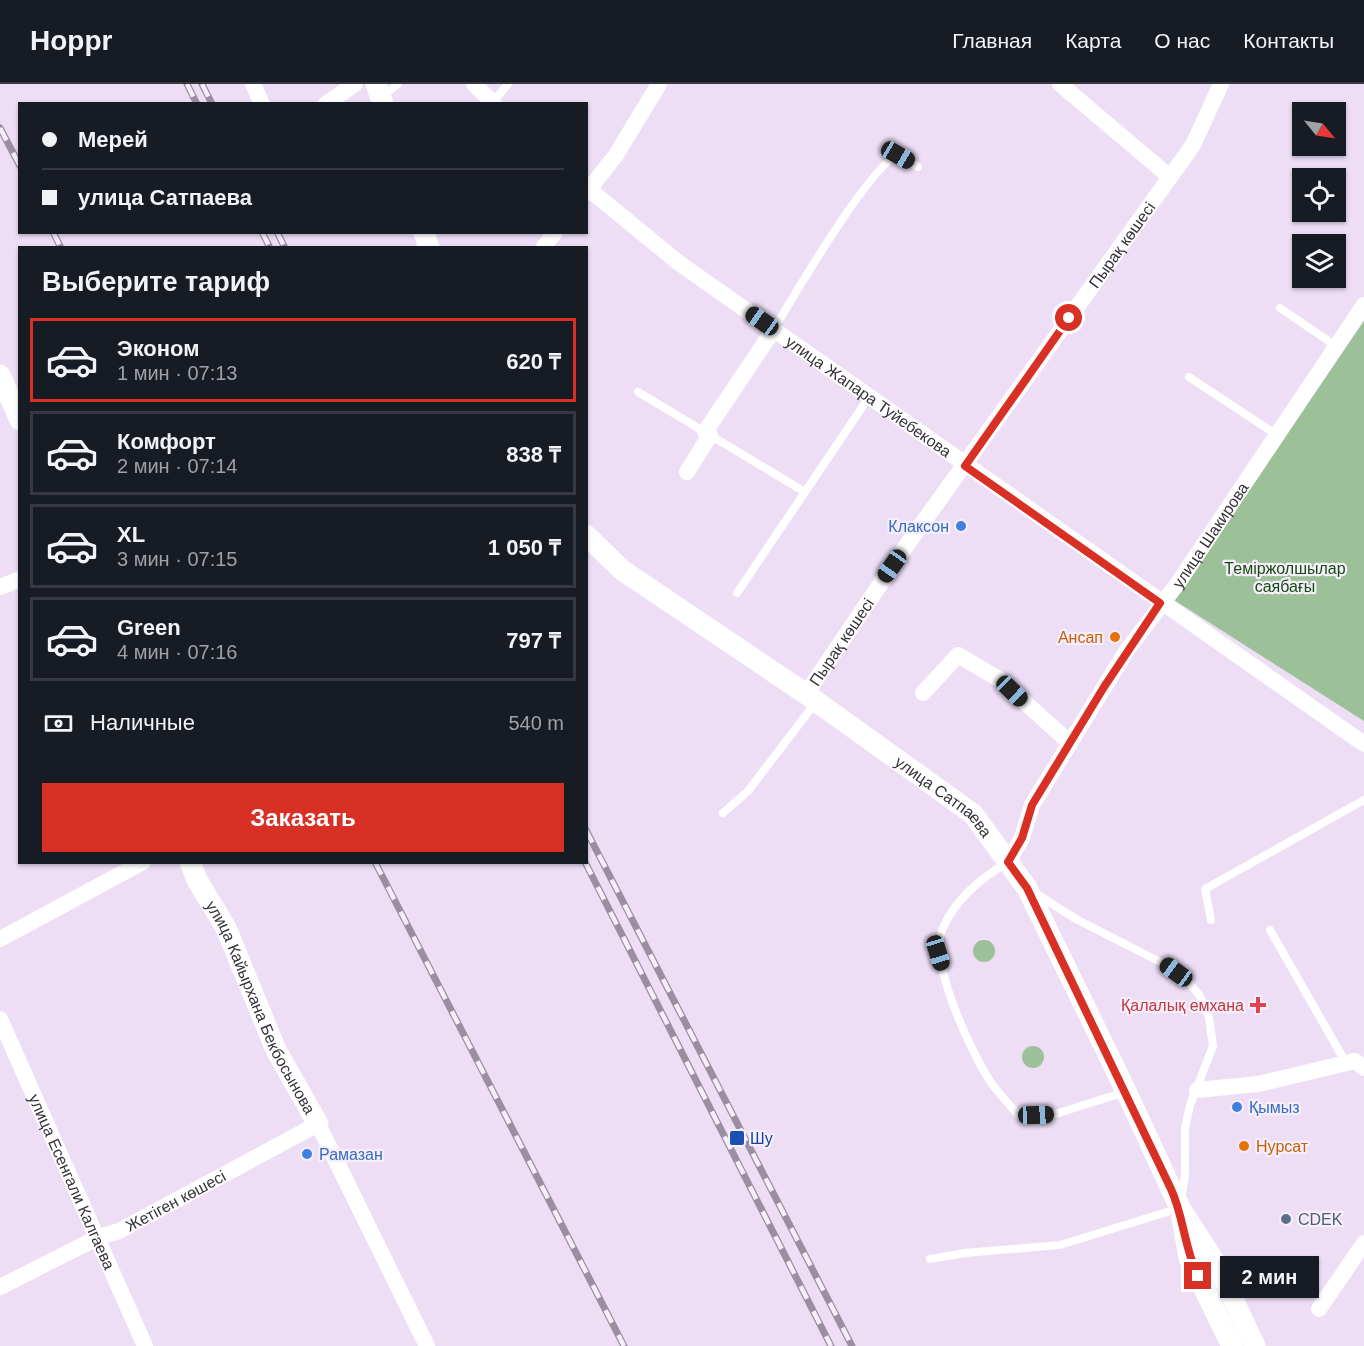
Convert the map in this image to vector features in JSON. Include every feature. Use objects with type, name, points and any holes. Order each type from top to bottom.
[{"type":"street","points":[[253,84],[261,102]]},
{"type":"street","points":[[329,102],[355,84]]},
{"type":"street","points":[[347,102],[362,84]]},
{"type":"street","points":[[474,84],[493,102]]},
{"type":"street","points":[[588,189],[616,155],[659,84]]},
{"type":"street","points":[[1060,84],[1170,177]]},
{"type":"street","name":"Пырақ көшесі","points":[[811,698],[898,558],[1193,145],[1212,109],[1221,84]]},
{"type":"street","name":"улица Жапара Туйебекова","points":[[588,191],[678,263],[1364,744]]},
{"type":"street","name":"улица Шакирова","points":[[1008,862],[1022,838],[1032,805],[1069,742],[1160,603],[1178,583],[1364,305]]},
{"type":"street","points":[[687,472],[708,434],[774,330]]},
{"type":"street","points":[[2,388],[18,416]]},
{"type":"street","name":"улица Сатпаева","points":[[588,537],[622,570],[811,698],[973,814],[1027,888],[1180,1208],[1218,1267],[1255,1346]]},
{"type":"street","points":[[0,588],[18,580]]},
{"type":"street","points":[[923,693],[958,655],[999,679],[1069,742]]},
{"type":"street","points":[[0,939],[139,864]]},
{"type":"street","name":"улица Кайырхана Бекбосынова","points":[[191,864],[197,880],[225,928],[276,1050],[318,1124],[427,1346]]},
{"type":"street","name":"улица Есенгали Калгаева","points":[[0,1020],[99,1237],[145,1346]]},
{"type":"street","points":[[1197,1090],[1258,1084],[1354,1061],[1364,1068]]},
{"type":"street","name":"Жетіген көшесі","points":[[0,1287],[99,1237],[119,1231],[318,1124]]},
{"type":"street","name":"улица Сатпаева","points":[[1180,1208],[1189,1258],[1232,1346]]},
{"type":"street","points":[[1319,1309],[1364,1244]]},
{"type":"lane","points":[[380,95],[398,84]]},
{"type":"lane","points":[[495,102],[508,84]]},
{"type":"lane","points":[[774,330],[866,184],[888,159],[898,155],[918,167]]},
{"type":"lane","points":[[1280,308],[1336,346]]},
{"type":"lane","points":[[1190,377],[1277,435]]},
{"type":"lane","points":[[638,392],[805,492]]},
{"type":"lane","points":[[737,592],[869,397]]},
{"type":"lane","points":[[723,813],[748,791],[811,698]]},
{"type":"lane","points":[[1211,920],[1204,889],[1364,800]]},
{"type":"lane","points":[[1008,862],[984,877],[959,901],[942,931],[938,953],[962,1027],[992,1084],[1019,1116],[1052,1115],[1126,1091]]},
{"type":"lane","points":[[930,1259],[965,1253],[1060,1245],[1180,1208],[1185,1174],[1185,1129],[1213,1046],[1209,1017],[1200,996],[1186,979],[1166,965],[1076,919],[1027,888]]},
{"type":"lane","points":[[1270,930],[1346,1063]]},
{"type":"green space","name":"Теміржолшылар саябағы","points":[[1364,321],[1364,721],[1174,600]]},
{"type":"green space","points":[[984,940],[992,943],[995,951],[992,959],[984,962],[976,959],[973,951],[976,943]]},
{"type":"green space","points":[[1033,1046],[1041,1049],[1044,1057],[1041,1065],[1033,1068],[1025,1065],[1022,1057],[1025,1049]]},
{"type":"railway","points":[[187,84],[196,102]]},
{"type":"railway","points":[[202,84],[211,102]]},
{"type":"railway","points":[[0,128],[18,162]]},
{"type":"railway","points":[[54,234],[60,246]]},
{"type":"railway","points":[[263,234],[269,246]]},
{"type":"railway","points":[[278,234],[284,246]]},
{"type":"railway","points":[[588,834],[852,1346]]},
{"type":"railway","points":[[376,864],[624,1346]]},
{"type":"railway","points":[[586,864],[831,1346]]},
{"type":"place","name":"Клаксон","points":[[961,526]]},
{"type":"place","name":"Ансап","points":[[1115,637]]},
{"type":"place","name":"Қалалық емхана","points":[[1258,1005]]},
{"type":"place","name":"Қымыз","points":[[1237,1107]]},
{"type":"place","name":"Шу","points":[[737,1138]]},
{"type":"place","name":"Нурсат","points":[[1244,1146]]},
{"type":"place","name":"Рамазан","points":[[307,1154]]},
{"type":"place","name":"CDEK","points":[[1286,1219]]},
{"type":"route","points":[[1069,318],[965,466],[1160,603],[1127,650],[1032,805],[1022,838],[1008,862],[1027,888],[1180,1208],[1189,1258],[1198,1276]]}]
